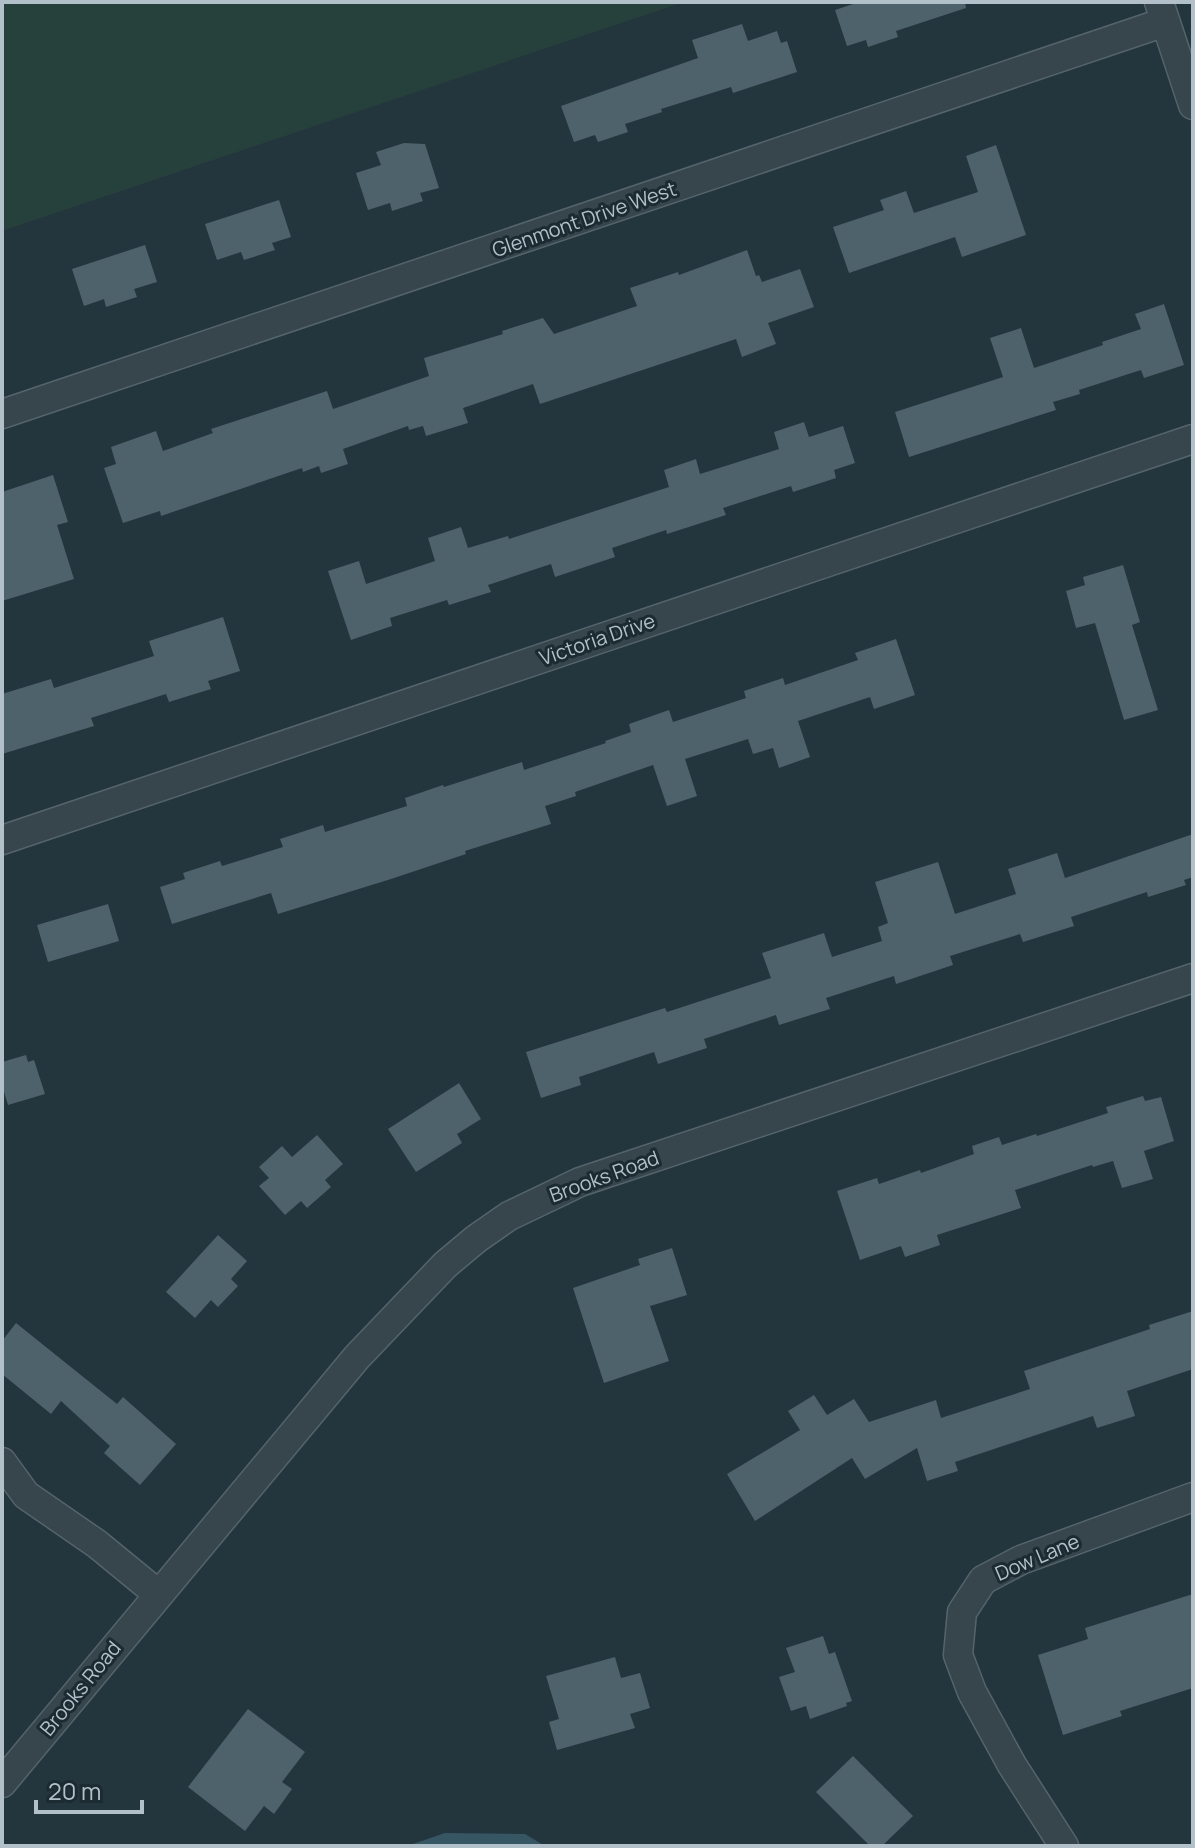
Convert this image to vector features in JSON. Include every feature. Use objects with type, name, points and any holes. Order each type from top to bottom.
[{"type":"street","points":[[1162,12],[1193,105]]},
{"type":"street","name":"Glenmont Drive West","points":[[2,414],[1162,12]]},
{"type":"street","name":"Victoria Drive","points":[[2,840],[1193,439]]},
{"type":"street","name":"Brooks Road","points":[[2,1783],[357,1357],[445,1265],[509,1216],[580,1182],[1193,978]]},
{"type":"street","points":[[2,1462],[14,1497],[97,1544],[158,1594]]},
{"type":"street","name":"Dow Lane","points":[[1064,1846],[1012,1765],[972,1692],[958,1655],[962,1612],[983,1580],[1021,1560],[1193,1497]]},
{"type":"green space","points":[[2,2],[684,2],[2,231]]},
{"type":"water","points":[[445,1833],[525,1834],[545,1846],[407,1846]]},
{"type":"building","points":[[859,2],[965,2],[966,8],[896,31],[898,37],[868,47],[866,40],[847,46],[835,10]]},
{"type":"building","points":[[742,24],[748,41],[777,31],[781,43],[787,41],[797,72],[733,93],[731,87],[661,109],[662,112],[625,124],[628,132],[598,142],[595,135],[574,142],[561,106],[698,58],[692,40]]},
{"type":"building","points":[[404,143],[425,144],[439,188],[420,193],[423,201],[392,211],[390,203],[368,210],[356,173],[381,165],[376,152]]},
{"type":"building","points":[[996,145],[1026,235],[962,257],[955,237],[849,273],[833,227],[884,210],[880,200],[906,191],[914,213],[978,192],[966,156]]},
{"type":"building","points":[[279,200],[291,237],[272,243],[275,250],[244,260],[241,252],[217,260],[205,224]]},
{"type":"building","points":[[145,245],[157,282],[134,289],[137,297],[106,307],[104,299],[84,306],[72,269]]},
{"type":"building","points":[[747,250],[756,276],[759,275],[762,282],[800,269],[814,307],[768,323],[776,344],[742,357],[736,339],[540,404],[533,384],[463,408],[468,423],[426,436],[423,426],[409,430],[408,426],[343,449],[348,464],[321,473],[319,466],[303,472],[302,468],[161,516],[160,511],[123,523],[104,468],[116,464],[111,447],[156,431],[163,451],[213,433],[211,429],[327,391],[333,409],[429,376],[424,358],[503,334],[502,331],[543,318],[554,334],[637,306],[630,288],[678,272],[679,275]]},
{"type":"building","points":[[1164,304],[1184,365],[1144,378],[1141,370],[1079,390],[1080,394],[1053,402],[1056,410],[909,457],[895,412],[1003,377],[990,338],[1021,328],[1034,368],[1141,329],[1135,314]]},
{"type":"building","points":[[804,422],[809,437],[843,426],[855,463],[834,470],[836,478],[793,492],[791,486],[723,508],[726,515],[612,548],[615,557],[555,577],[551,564],[488,585],[491,592],[449,605],[447,600],[390,618],[392,626],[351,640],[328,571],[359,561],[366,584],[435,561],[428,538],[461,527],[468,548],[508,536],[509,539],[669,487],[664,470],[696,459],[700,474],[779,449],[774,432]]},
{"type":"building","points":[[53,475],[68,522],[57,525],[74,579],[2,601],[2,492]]},
{"type":"building","points":[[1123,565],[1140,622],[1132,625],[1158,710],[1124,720],[1095,623],[1076,628],[1066,591],[1085,585],[1083,577]]},
{"type":"building","points":[[223,617],[240,671],[208,681],[211,689],[169,702],[166,694],[91,718],[94,726],[2,754],[2,694],[51,679],[54,688],[154,656],[149,641]]},
{"type":"building","points":[[896,639],[915,695],[874,709],[870,697],[798,721],[810,757],[779,768],[773,748],[753,754],[748,739],[685,759],[697,796],[667,806],[653,765],[575,792],[576,796],[545,806],[551,824],[465,851],[466,854],[391,879],[278,914],[271,893],[172,924],[160,887],[185,879],[183,873],[220,861],[222,866],[283,847],[280,839],[323,825],[325,832],[407,806],[405,798],[443,785],[522,762],[524,770],[606,743],[631,732],[629,724],[669,710],[673,722],[746,698],[744,691],[783,678],[785,685],[858,660],[855,653]]},
{"type":"building","points":[[1193,834],[1193,877],[1184,880],[1186,885],[1148,897],[1147,892],[1071,917],[1074,926],[1023,942],[1020,934],[950,956],[953,965],[896,984],[894,976],[826,998],[830,1009],[779,1025],[776,1015],[704,1039],[707,1048],[658,1064],[654,1052],[579,1077],[581,1085],[541,1098],[526,1052],[665,1008],[667,1012],[771,978],[762,953],[824,933],[832,957],[882,941],[878,927],[888,923],[875,882],[938,862],[955,914],[1016,894],[1008,869],[1057,853],[1065,878]]},
{"type":"building","points":[[108,904],[119,941],[48,962],[37,925]]},
{"type":"building","points":[[26,1055],[28,1062],[34,1060],[45,1094],[8,1105],[2,1085],[2,1062]]},
{"type":"building","points":[[459,1083],[481,1119],[457,1134],[462,1143],[416,1172],[388,1129]]},
{"type":"building","points":[[1143,1096],[1145,1101],[1161,1097],[1174,1141],[1144,1151],[1153,1179],[1122,1188],[1113,1161],[1092,1165],[1015,1190],[1021,1208],[937,1235],[940,1245],[905,1257],[901,1246],[860,1260],[837,1191],[877,1178],[879,1184],[920,1170],[921,1173],[974,1154],[972,1146],[999,1137],[1002,1145],[1037,1136],[1108,1113],[1106,1107]]},
{"type":"building","points":[[317,1135],[343,1164],[325,1180],[331,1187],[307,1208],[301,1201],[285,1215],[259,1186],[269,1178],[259,1167],[282,1146],[292,1157]]},
{"type":"building","points":[[218,1235],[247,1261],[231,1279],[238,1286],[218,1307],[211,1300],[195,1318],[166,1292]]},
{"type":"building","points":[[672,1248],[687,1295],[650,1306],[669,1361],[604,1383],[573,1288],[640,1265],[638,1259]]},
{"type":"building","points":[[1193,1311],[1193,1369],[1127,1391],[1135,1416],[1097,1428],[1093,1416],[955,1462],[958,1471],[927,1481],[917,1448],[865,1479],[852,1458],[755,1521],[727,1474],[800,1430],[788,1411],[814,1395],[827,1415],[854,1399],[869,1422],[936,1400],[941,1418],[1030,1389],[1024,1371],[1150,1329],[1149,1325]]},
{"type":"building","points":[[16,1323],[117,1404],[123,1397],[176,1444],[140,1485],[104,1453],[110,1446],[61,1401],[51,1414],[2,1374],[2,1341]]},
{"type":"building","points":[[1193,1594],[1193,1688],[1120,1711],[1122,1716],[1063,1735],[1038,1655],[1088,1639],[1085,1628]]},
{"type":"building","points":[[823,1636],[829,1654],[835,1652],[852,1701],[846,1703],[847,1706],[810,1719],[806,1706],[791,1711],[779,1677],[795,1672],[786,1648]]},
{"type":"building","points":[[615,1657],[621,1678],[640,1673],[650,1708],[630,1714],[635,1728],[557,1750],[549,1722],[559,1719],[546,1676]]},
{"type":"building","points":[[248,1709],[305,1752],[282,1782],[292,1789],[274,1814],[264,1806],[245,1831],[188,1787]]},
{"type":"building","points":[[853,1756],[913,1816],[882,1846],[870,1846],[816,1792]]}]
